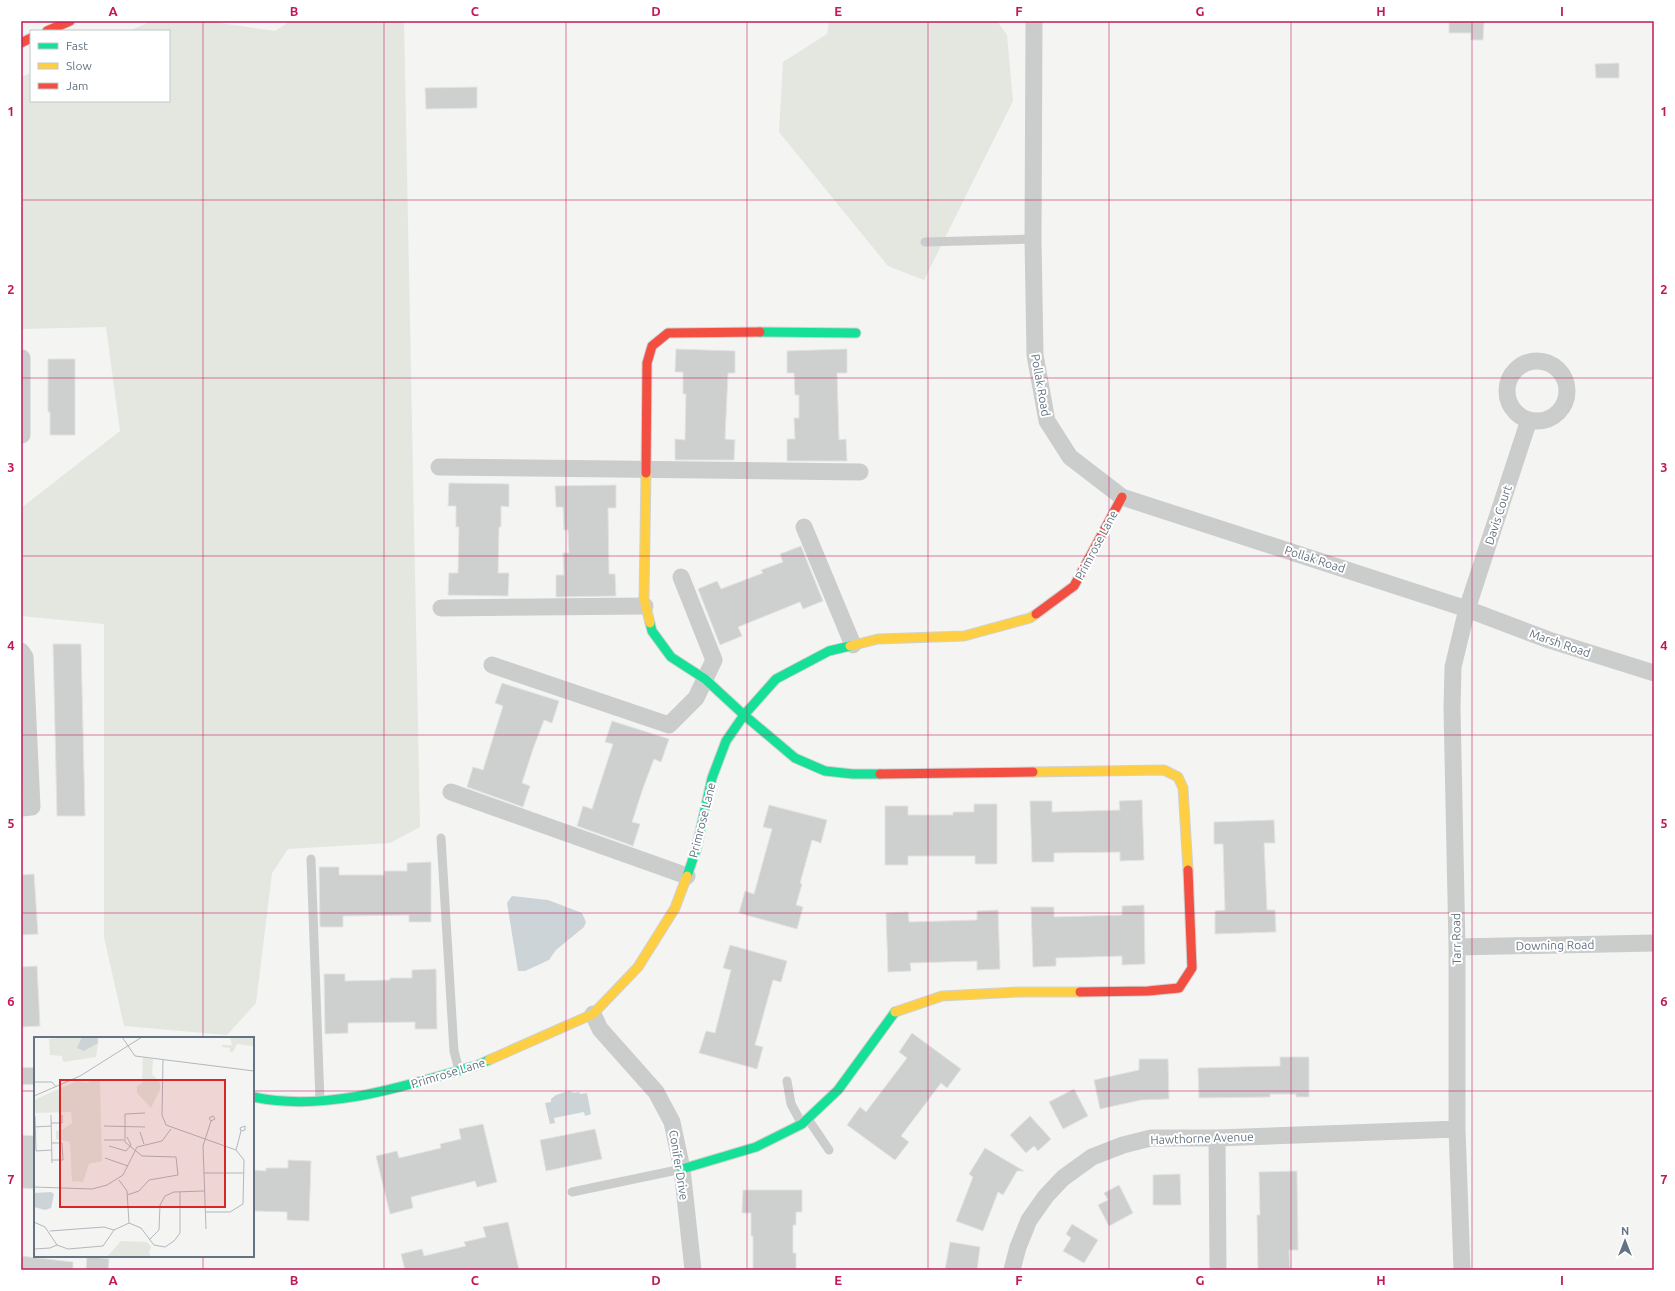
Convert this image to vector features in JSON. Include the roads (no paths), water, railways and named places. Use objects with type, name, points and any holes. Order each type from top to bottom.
[{"type":"main road","points":[[49,30],[70,21]]},
{"type":"main road","points":[[21,43],[30,38]]},
{"type":"main road","points":[[682,1169],[756,1147],[805,1122],[838,1090],[896,1011],[942,996],[1019,992],[1148,991],[1179,988],[1192,968],[1185,813],[1182,788],[1178,777],[1164,770],[853,774],[825,771],[795,758],[744,715],[705,679],[671,657],[652,631],[644,599],[647,363],[652,346],[668,333],[856,333]]},
{"type":"main road","name":"Primrose Lane","points":[[254,1098],[267,1100],[320,1101],[340,1099],[397,1088],[460,1072],[593,1014],[638,967],[675,908],[696,850],[712,778],[726,741],[744,715],[776,679],[829,650],[878,639],[964,636],[1030,618],[1074,586],[1122,496]]},
{"type":"street","name":"Pollak Road","points":[[1034,21],[1033,239],[1035,355],[1047,421],[1070,457],[1122,496],[1467,609]]},
{"type":"street","points":[[22,358],[22,434]]},
{"type":"street","name":"Davis Court","points":[[1467,609],[1529,420]]},
{"type":"street","points":[[439,467],[860,472]]},
{"type":"street","points":[[804,527],[853,645]]},
{"type":"street","points":[[492,665],[669,725],[696,698],[714,660],[681,577]]},
{"type":"street","points":[[441,608],[645,606]]},
{"type":"street","name":"Marsh Road","points":[[1467,609],[1550,640],[1654,673]]},
{"type":"street","name":"Tarr Road","points":[[1462,1270],[1456,1129],[1456,947],[1452,708],[1453,667],[1467,609]]},
{"type":"street","points":[[21,651],[24,658],[27,807]]},
{"type":"street","points":[[451,792],[687,876]]},
{"type":"street","name":"Downing Road","points":[[1456,947],[1654,943]]},
{"type":"street","name":"Conifer Drive","points":[[593,1014],[600,1029],[656,1092],[672,1122],[682,1169],[692,1270]]},
{"type":"street","points":[[21,1076],[34,1076]]},
{"type":"street","name":"Hawthorne Avenue","points":[[1012,1270],[1018,1248],[1030,1220],[1046,1196],[1063,1178],[1092,1157],[1123,1145],[1151,1138],[1217,1138],[1456,1129]]},
{"type":"street","points":[[1217,1138],[1218,1270]]},
{"type":"lane","points":[[925,242],[1033,239]]},
{"type":"lane","points":[[441,838],[454,1051],[460,1072]]},
{"type":"lane","points":[[311,859],[320,1101]]},
{"type":"lane","points":[[787,1081],[791,1104],[829,1150]]},
{"type":"lane","points":[[572,1192],[682,1169]]}]
